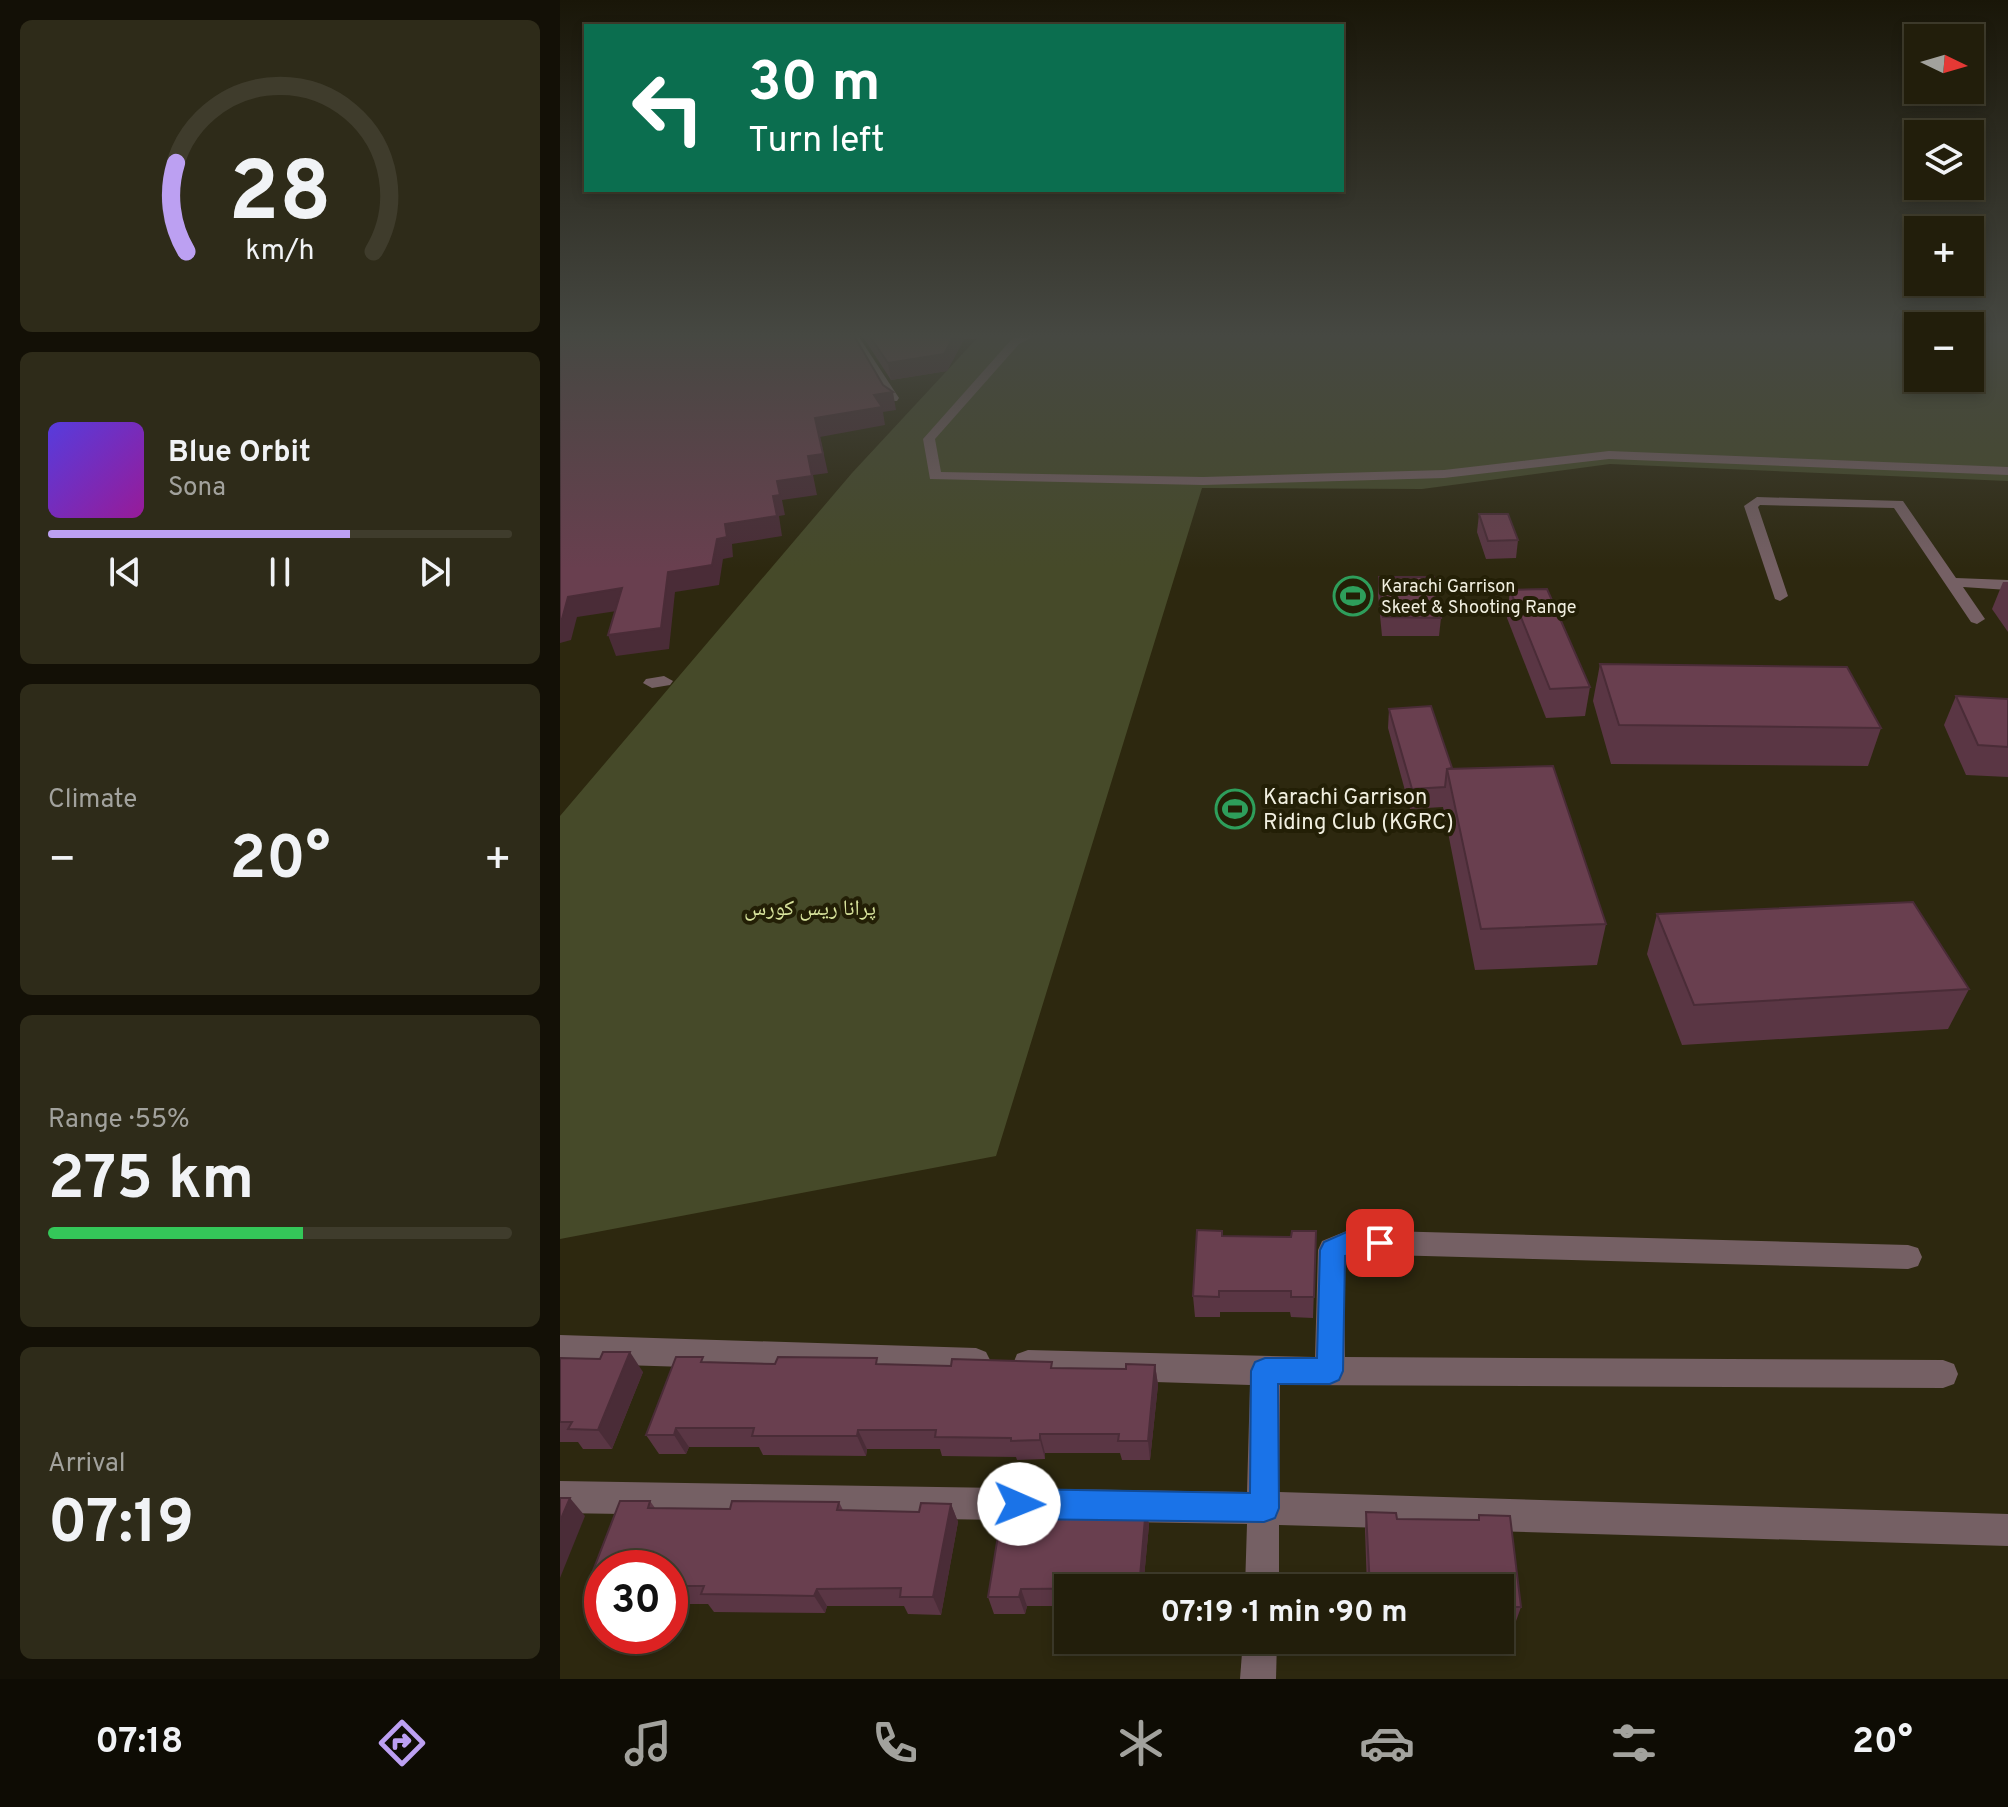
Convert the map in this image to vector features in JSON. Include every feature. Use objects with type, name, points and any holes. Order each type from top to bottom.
[{"type":"street","points":[[953,412],[929,439],[935,476],[1203,481],[1444,474],[1609,455],[2008,471]]},
{"type":"street","points":[[931,466],[1219,472],[1437,463],[1606,445],[2008,461]]},
{"type":"street","points":[[1780,596],[1751,506],[1757,501],[1898,504],[1977,619]]},
{"type":"street","points":[[1953,582],[2008,585]]},
{"type":"street","points":[[1330,1371],[1332,1250],[1349,1242],[1908,1257]]},
{"type":"street","points":[[560,1349],[1265,1371],[1943,1374]]},
{"type":"street","points":[[1262,1574],[1265,1371]]},
{"type":"street","points":[[560,1497],[1264,1508],[2008,1530]]},
{"type":"street","points":[[1258,1679],[1259,1654]]},
{"type":"green space","name":"پرانا ریس کورس","points":[[908,412],[2008,412],[2008,481],[1610,464],[1422,489],[1202,488],[996,1156],[560,1239],[560,816],[852,473]]},
{"type":"building","points":[[560,412],[849,412],[815,418],[823,454],[808,456],[812,476],[777,481],[780,495],[773,496],[777,516],[725,524],[727,537],[717,539],[712,565],[668,572],[661,628],[608,635],[622,588],[568,597],[560,619]]},
{"type":"building","points":[[1479,514],[1508,514],[1518,540],[1488,541]]},
{"type":"building","points":[[1379,577],[1434,577],[1441,618],[1383,617]]},
{"type":"building","points":[[1547,589],[1590,687],[1550,689],[1510,590]]},
{"type":"building","points":[[1600,664],[1847,667],[1881,728],[1619,725]]},
{"type":"building","points":[[1956,696],[2008,699],[2008,747],[1978,745]]},
{"type":"building","points":[[1431,706],[1452,768],[1447,769],[1445,787],[1412,789],[1389,709]]},
{"type":"building","points":[[1553,766],[1606,924],[1481,929],[1447,769]]},
{"type":"building","points":[[1913,902],[1969,989],[1694,1005],[1657,914]]},
{"type":"building","points":[[1197,1230],[1222,1231],[1222,1236],[1291,1237],[1292,1231],[1316,1231],[1314,1297],[1291,1297],[1291,1291],[1219,1291],[1219,1297],[1193,1296]]},
{"type":"building","points":[[603,1352],[630,1352],[598,1430],[568,1429],[572,1422],[560,1422],[560,1358],[600,1359]]},
{"type":"building","points":[[676,1357],[703,1357],[701,1362],[775,1364],[778,1357],[877,1358],[876,1364],[951,1366],[952,1359],[1052,1362],[1051,1368],[1126,1369],[1126,1364],[1155,1365],[1148,1441],[1118,1441],[1119,1434],[1040,1434],[1040,1440],[1011,1441],[1011,1438],[935,1437],[936,1430],[858,1430],[857,1436],[752,1436],[754,1428],[676,1428],[674,1435],[646,1435]]},
{"type":"building","points":[[560,1498],[570,1498],[560,1521]]},
{"type":"building","points":[[620,1501],[650,1501],[648,1508],[730,1509],[732,1501],[839,1502],[837,1510],[919,1512],[921,1503],[951,1504],[933,1597],[900,1597],[901,1588],[817,1589],[814,1596],[701,1594],[704,1586],[688,1586],[688,1550],[601,1550]]},
{"type":"building","points":[[1003,1505],[1033,1505],[1032,1510],[1114,1512],[1115,1506],[1146,1507],[1140,1574],[1054,1574],[1054,1589],[1021,1589],[1019,1597],[988,1597]]},
{"type":"building","points":[[1366,1512],[1396,1513],[1397,1519],[1479,1520],[1479,1515],[1510,1516],[1521,1607],[1514,1607],[1514,1574],[1369,1574]]},
{"type":"place","name":"Karachi Garrison Skeet & Shooting Range","points":[[1353,596]]},
{"type":"place","name":"Karachi Garrison Riding Club (KGRC)","points":[[1235,809]]},
{"type":"route","points":[[1019,1504],[1264,1508],[1265,1371],[1330,1371],[1332,1250],[1349,1242],[1380,1243]]}]
